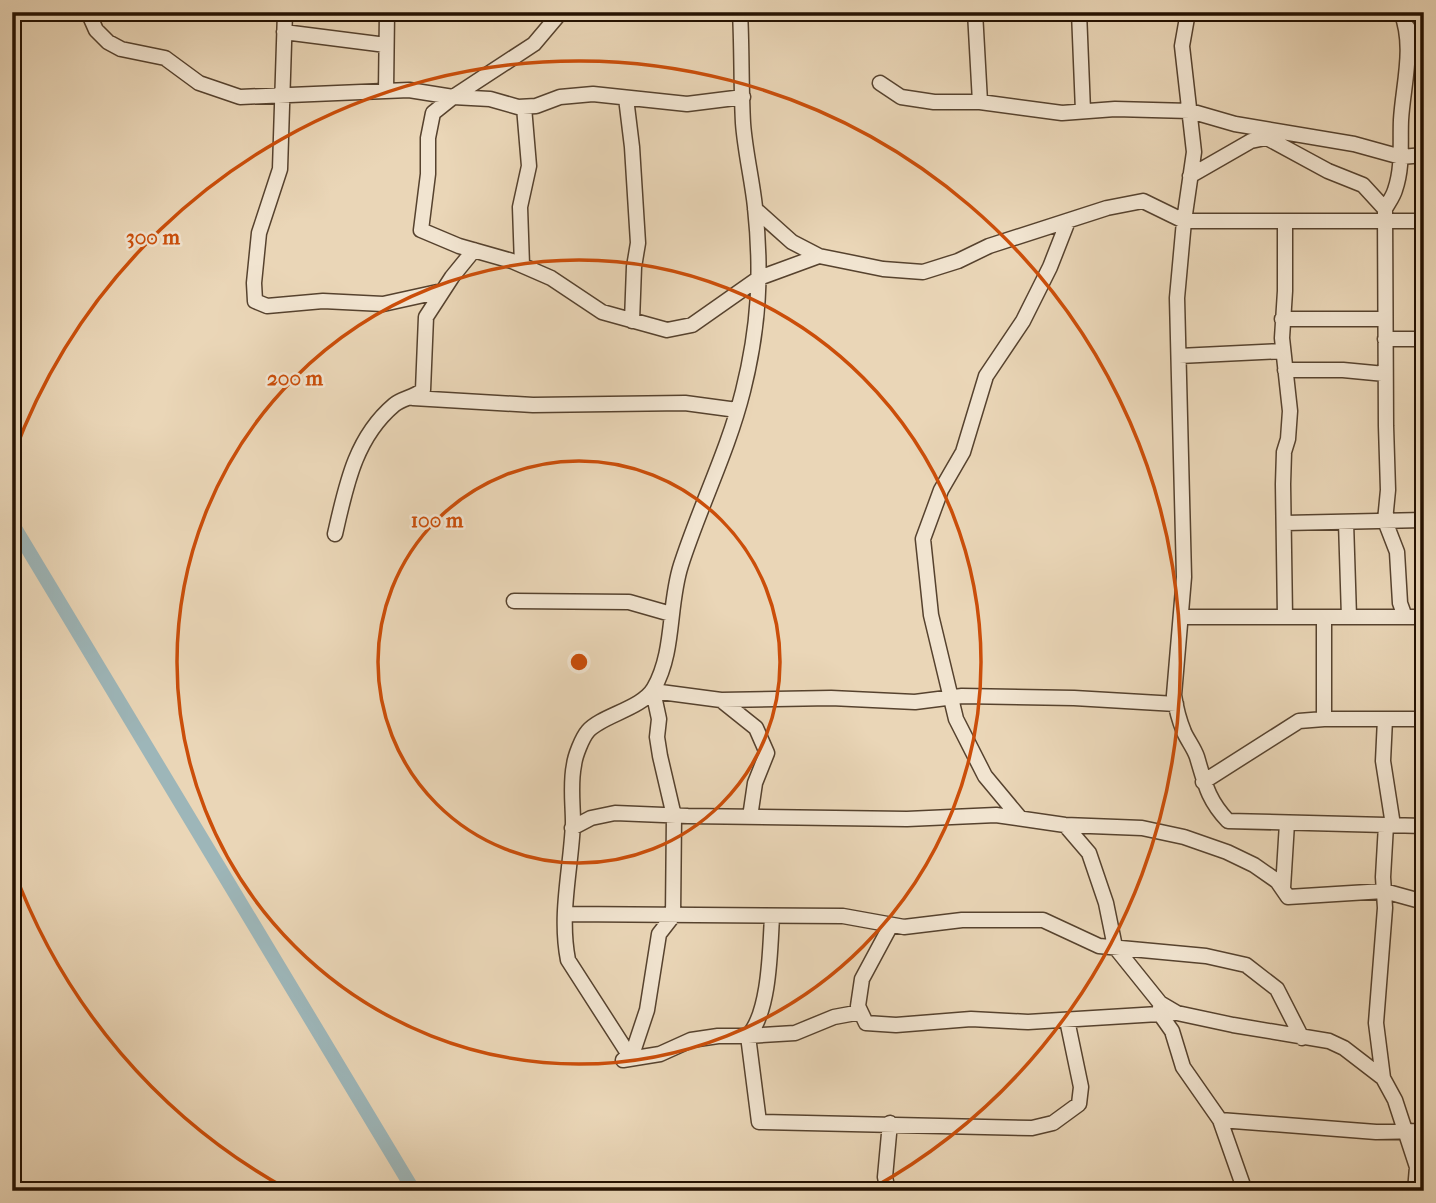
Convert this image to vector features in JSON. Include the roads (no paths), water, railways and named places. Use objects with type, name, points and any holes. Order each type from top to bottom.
[{"type":"street","points":[[88,12],[96,30],[108,42],[121,49],[165,58],[199,83],[240,97],[409,90],[490,99],[518,107],[536,106],[560,97],[593,94],[687,104],[743,97]]},
{"type":"street","points":[[285,12],[280,169],[259,233],[255,301],[267,306],[323,301],[383,304],[442,292]]},
{"type":"street","points":[[386,91],[387,12]]},
{"type":"street","points":[[561,12],[534,44],[433,113],[428,138],[428,174],[421,230],[440,240],[522,265],[551,278],[602,312],[667,330],[692,325],[759,278],[819,256]]},
{"type":"street","points":[[626,1059],[568,960],[564,941],[574,763],[588,731],[653,691],[665,662],[680,566],[717,473],[737,410],[755,335],[759,308],[759,278],[755,209],[743,125],[740,12]]},
{"type":"street","points":[[975,12],[980,102]]},
{"type":"street","points":[[1079,12],[1083,111]]},
{"type":"street","points":[[1188,12],[1182,46],[1194,152],[1177,298],[1184,577],[1174,695],[1176,704],[1214,807],[1228,821],[1424,826]]},
{"type":"street","points":[[1404,19],[1424,52]]},
{"type":"street","points":[[1404,19],[1406,81],[1401,119],[1401,157],[1395,191],[1385,216],[1388,490],[1385,521],[1397,552],[1400,603],[1405,617]]},
{"type":"street","points":[[284,32],[386,45]]},
{"type":"street","points":[[880,83],[901,97],[934,102],[980,102],[1062,113],[1115,109],[1190,111],[1247,126],[1354,144],[1401,157],[1424,155]]},
{"type":"street","points":[[625,98],[632,147],[638,243],[634,267],[632,321]]},
{"type":"street","points":[[522,265],[520,207],[528,166],[524,107]]},
{"type":"street","points":[[1247,126],[1328,171],[1363,184],[1385,216]]},
{"type":"street","points":[[1190,176],[1251,141],[1283,133]]},
{"type":"street","points":[[755,209],[792,242],[819,256],[883,269],[923,272],[958,261],[989,246],[1107,208],[1143,201],[1184,221],[1285,222],[1365,220],[1385,216],[1424,221]]},
{"type":"street","points":[[1020,818],[985,776],[957,719],[931,615],[923,539],[941,490],[962,452],[986,376],[1023,321],[1050,267],[1068,221]]},
{"type":"street","points":[[1285,222],[1285,291],[1282,319],[1290,411],[1284,463],[1285,617]]},
{"type":"street","points":[[413,398],[423,390],[426,317],[474,250]]},
{"type":"street","points":[[1282,319],[1385,319]]},
{"type":"street","points":[[1385,339],[1424,339]]},
{"type":"street","points":[[1179,356],[1283,351]]},
{"type":"street","points":[[1285,370],[1343,370],[1385,374]]},
{"type":"street","points":[[335,534],[350,469],[365,438],[397,402],[413,398],[533,405],[685,403],[737,410]]},
{"type":"street","points":[[1285,523],[1424,520]]},
{"type":"street","points":[[1346,522],[1349,617]]},
{"type":"street","points":[[514,601],[629,602],[671,614]]},
{"type":"street","points":[[1182,617],[1424,617]]},
{"type":"street","points":[[1324,617],[1325,719]]},
{"type":"street","points":[[653,691],[721,700],[831,698],[915,702],[950,698],[1074,698],[1176,704]]},
{"type":"street","points":[[626,1059],[647,1010],[652,963],[659,934],[673,916],[674,816],[660,756],[657,737],[659,719],[653,691]]},
{"type":"street","points":[[721,700],[756,728],[767,752],[755,783],[750,817]]},
{"type":"street","points":[[1385,719],[1383,761],[1389,825],[1376,1023],[1383,1078],[1395,1100],[1417,1167],[1415,1191]]},
{"type":"street","points":[[1203,782],[1298,721],[1424,719]]},
{"type":"street","points":[[572,828],[591,818],[615,813],[907,819],[996,815],[1065,825],[1142,828],[1184,837],[1254,865],[1277,881],[1289,897],[1384,891],[1424,902]]},
{"type":"street","points":[[1283,888],[1287,823]]},
{"type":"street","points":[[1065,825],[1088,853],[1106,903],[1115,947],[1160,1009],[1172,1031],[1183,1067],[1220,1120],[1245,1191]]},
{"type":"street","points":[[565,914],[843,916],[904,927],[962,920],[1043,920],[1099,946],[1206,956],[1246,965],[1277,989],[1302,1038]]},
{"type":"street","points":[[748,1036],[754,1030],[759,1015],[772,960],[772,917]]},
{"type":"street","points":[[891,925],[862,979],[858,1006],[866,1023],[896,1026],[971,1019],[1028,1022],[1160,1009],[1329,1041],[1344,1048],[1383,1078]]},
{"type":"street","points":[[626,1059],[660,1054],[691,1040],[718,1036],[795,1033],[834,1017],[861,1012]]},
{"type":"street","points":[[748,1036],[759,1122],[1032,1128],[1053,1123],[1079,1104],[1081,1087],[1067,1020]]},
{"type":"street","points":[[1220,1120],[1406,1133],[1424,1130]]},
{"type":"street","points":[[888,1191],[885,1177],[890,1123]]},
{"type":"waterway","points":[[12,523],[414,1191]]}]
